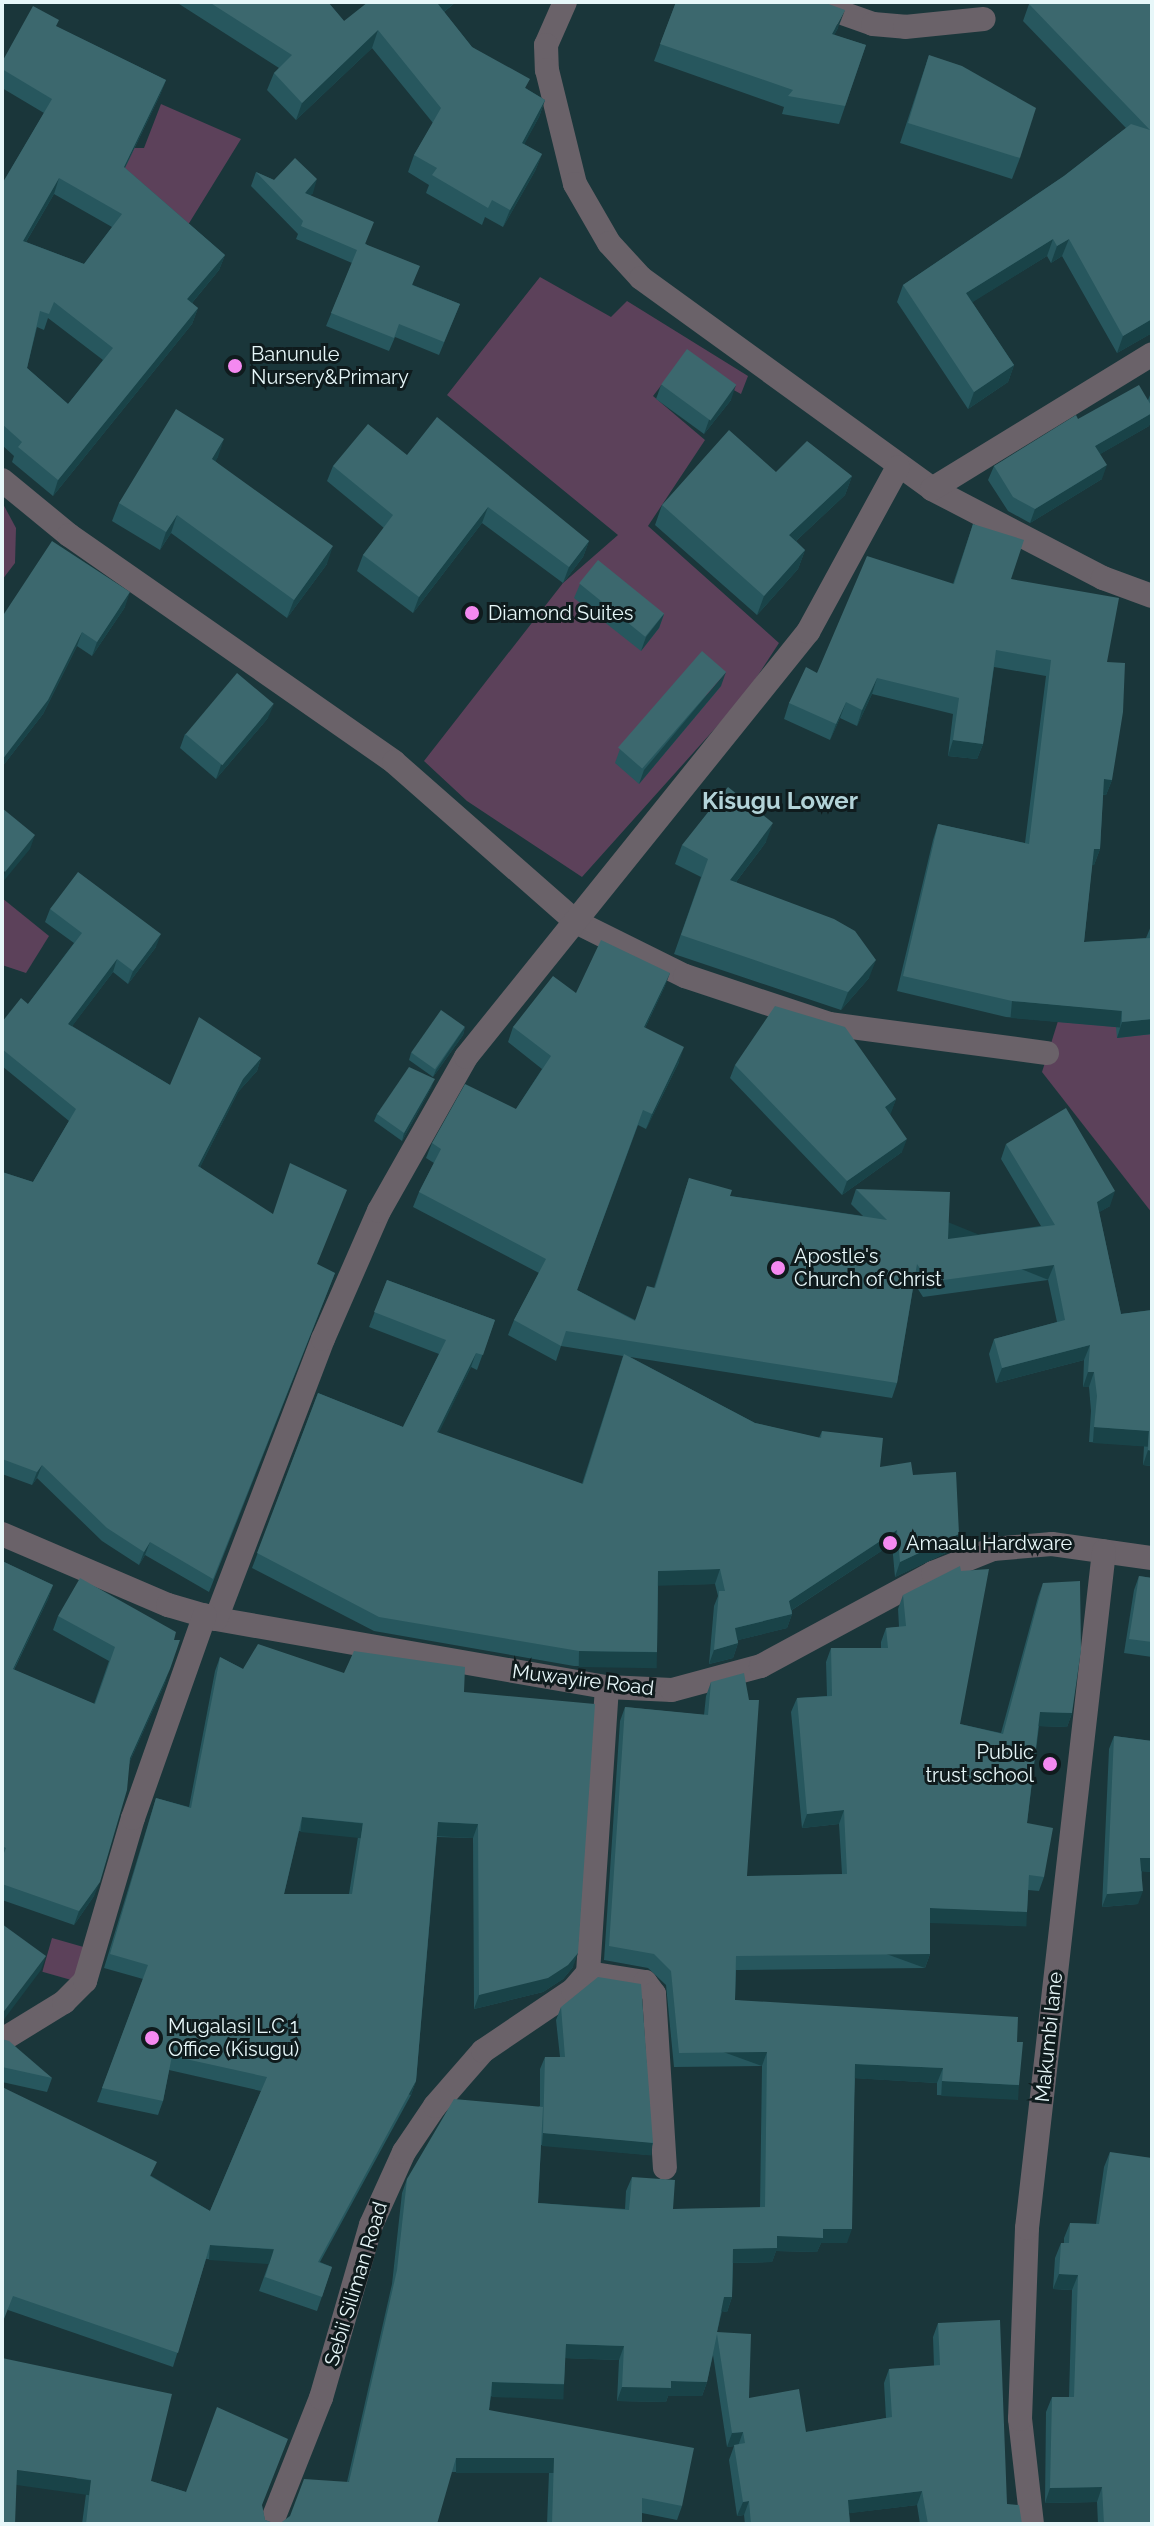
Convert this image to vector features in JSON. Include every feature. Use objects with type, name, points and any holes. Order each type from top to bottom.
[{"type":"street","points":[[565,2],[546,45],[547,70],[575,184],[609,243],[641,278],[932,489],[1103,578],[1152,596]]},
{"type":"street","points":[[811,2],[894,26],[984,19]]},
{"type":"street","points":[[932,489],[1152,354]]},
{"type":"street","points":[[2,2040],[64,2002],[85,1981],[133,1818],[323,1339],[379,1211],[466,1057],[808,632],[898,467]]},
{"type":"street","points":[[2,480],[69,535],[394,762],[576,922],[685,976],[829,1024],[1047,1053]]},
{"type":"street","name":"Muwayire Road","points":[[2,1534],[168,1605],[211,1617],[607,1687],[672,1690],[729,1679],[864,1615],[933,1573],[993,1549],[1052,1544],[1152,1558]]},
{"type":"street","name":"Makumbi lane","points":[[1032,2524],[1020,2419],[1027,2228],[1104,1551]]},
{"type":"street","points":[[607,1687],[588,1973],[645,1982],[654,1994],[665,2168]]},
{"type":"street","name":"Sebii Siliman Road","points":[[271,2524],[321,2398],[371,2225],[404,2152],[435,2106],[483,2051],[573,1990],[588,1973]]},
{"type":"shaded area","points":[[161,104],[241,139],[183,233],[103,148],[144,148]]},
{"type":"shaded area","points":[[540,277],[611,317],[627,301],[748,376],[741,394],[680,361],[653,396],[705,440],[648,526],[779,643],[745,695],[582,877],[467,801],[424,761],[563,583],[618,535],[447,395]]},
{"type":"shaded area","points":[[2,502],[16,528],[15,563],[2,580]]},
{"type":"shaded area","points":[[2,898],[49,936],[26,973],[2,965]]},
{"type":"shaded area","points":[[1058,1021],[1152,1027],[1152,1213],[1042,1072]]},
{"type":"shaded area","points":[[52,1938],[91,1949],[82,1983],[42,1972]]},
{"type":"building","points":[[209,2],[328,2],[344,21],[368,2],[441,2],[438,4],[472,47],[530,79],[525,88],[545,100],[522,143],[542,154],[510,210],[492,200],[488,208],[432,175],[437,168],[414,155],[441,108],[378,30],[302,103],[274,73],[292,55]]},
{"type":"building","points":[[676,2],[823,2],[845,10],[832,34],[866,45],[845,106],[788,96],[793,90],[660,44]]},
{"type":"building","points":[[1148,2],[1152,6],[1152,319],[1123,336],[1069,239],[1057,246],[1053,239],[966,293],[1014,365],[974,392],[903,285],[1064,176],[1131,124],[1150,130],[1029,4]]},
{"type":"building","points":[[33,6],[59,20],[56,26],[166,80],[124,167],[225,255],[187,299],[198,308],[58,480],[18,447],[22,442],[2,424],[2,184],[52,99],[2,69],[2,62]],"holes":[[[59,178],[122,214],[84,264],[23,241]],[[54,302],[113,348],[68,404],[27,368],[40,311],[49,314]]]},
{"type":"building","points":[[929,55],[962,66],[1036,108],[1020,158],[908,123]]},
{"type":"building","points":[[295,158],[317,179],[305,193],[374,222],[365,244],[420,266],[412,285],[460,304],[444,342],[399,324],[394,338],[331,313],[357,250],[301,226],[303,221],[256,172],[274,180]]},
{"type":"building","points":[[687,349],[736,385],[710,420],[661,385]]},
{"type":"building","points":[[1139,385],[1152,407],[1152,413],[1095,446],[1107,465],[1035,509],[1013,497],[994,466],[1076,415],[1078,419]]},
{"type":"building","points":[[176,409],[224,439],[212,459],[333,546],[294,600],[177,515],[166,532],[119,503]]},
{"type":"building","points":[[437,417],[589,541],[569,567],[488,507],[419,597],[363,555],[393,515],[333,466],[368,424],[407,455]]},
{"type":"building","points":[[729,430],[776,472],[807,441],[852,476],[789,535],[805,550],[764,596],[662,505]]},
{"type":"building","points":[[973,524],[1024,540],[1011,579],[1119,598],[1107,662],[1125,663],[1123,712],[1112,780],[1104,779],[1100,849],[1094,849],[1084,942],[1151,938],[1152,926],[1152,1019],[1122,1022],[1122,1011],[1012,1001],[903,976],[938,824],[1029,844],[1051,660],[996,650],[983,744],[953,740],[959,698],[877,678],[862,710],[846,702],[836,724],[789,703],[806,667],[817,673],[867,556],[954,584]]},
{"type":"building","points":[[52,541],[130,592],[97,642],[82,632],[48,700],[2,760],[2,617]]},
{"type":"building","points":[[598,560],[664,613],[645,637],[579,583]]},
{"type":"building","points":[[702,651],[726,672],[642,769],[618,748]]},
{"type":"building","points":[[237,673],[274,704],[222,765],[186,734]]},
{"type":"building","points":[[728,787],[773,823],[730,880],[834,919],[855,931],[876,960],[848,992],[681,935],[708,859],[682,845]]},
{"type":"building","points":[[2,808],[35,835],[5,872],[2,869]]},
{"type":"building","points":[[78,872],[161,934],[133,971],[117,959],[68,1024],[170,1085],[199,1017],[261,1058],[243,1079],[198,1166],[273,1214],[290,1163],[347,1190],[317,1264],[335,1273],[213,1579],[150,1542],[144,1552],[107,1528],[42,1465],[37,1472],[2,1459],[2,1172],[33,1182],[76,1109],[2,1049],[2,1022],[21,998],[28,1004],[82,933],[50,909]]},
{"type":"building","points":[[601,940],[670,973],[644,1027],[684,1047],[652,1114],[643,1110],[577,1290],[635,1321],[647,1286],[655,1288],[689,1178],[732,1190],[730,1196],[887,1220],[856,1189],[950,1192],[948,1239],[1055,1225],[1006,1144],[1066,1108],[1115,1191],[1097,1202],[1121,1314],[1152,1310],[1152,1451],[1148,1450],[1149,1431],[1094,1427],[1097,1396],[1094,1372],[1088,1372],[1090,1345],[1002,1368],[994,1339],[1065,1320],[1054,1265],[929,1282],[917,1264],[897,1383],[566,1331],[561,1346],[514,1320],[546,1259],[419,1192],[441,1149],[432,1143],[465,1084],[516,1109],[551,1056],[513,1027],[553,976],[576,993]]},
{"type":"building","points":[[775,1006],[845,1027],[896,1099],[885,1107],[907,1139],[847,1181],[735,1065]]},
{"type":"building","points":[[441,1010],[465,1027],[435,1069],[411,1053]]},
{"type":"building","points":[[409,1067],[435,1079],[404,1133],[377,1114]]},
{"type":"building","points":[[387,1280],[495,1320],[483,1355],[476,1353],[437,1432],[583,1484],[624,1354],[755,1423],[821,1438],[822,1431],[883,1438],[880,1467],[911,1462],[913,1475],[956,1472],[959,1534],[900,1562],[897,1530],[789,1601],[792,1614],[735,1628],[738,1643],[714,1650],[719,1591],[725,1591],[720,1569],[658,1571],[657,1652],[579,1651],[379,1617],[257,1553],[318,1393],[403,1427],[446,1340],[374,1312]]},
{"type":"building","points":[[2,1561],[53,1585],[13,1669],[95,1704],[115,1647],[58,1616],[80,1578],[176,1632],[174,1640],[180,1640],[130,1758],[127,1790],[100,1882],[79,1911],[2,1884],[2,1858],[6,1848],[2,1846]]},
{"type":"building","points":[[960,1566],[961,1571],[989,1569],[960,1724],[1003,1734],[1043,1583],[1080,1581],[1081,1650],[1072,1713],[1040,1712],[1027,1823],[1053,1828],[1044,1877],[1029,1875],[1027,1912],[930,1908],[930,1954],[736,1956],[735,2000],[1018,2017],[1017,2042],[1023,2042],[1019,2085],[942,2081],[943,2068],[855,2064],[852,2229],[823,2229],[823,2238],[777,2236],[777,2248],[733,2249],[732,2297],[724,2297],[717,2332],[751,2334],[749,2398],[799,2389],[806,2432],[892,2417],[889,2369],[940,2365],[938,2323],[1000,2320],[1007,2504],[1019,2505],[1022,2524],[928,2524],[922,2491],[848,2500],[850,2524],[751,2524],[749,2501],[743,2502],[734,2445],[745,2443],[743,2432],[732,2433],[717,2334],[707,2382],[671,2381],[671,2388],[622,2387],[624,2346],[566,2344],[564,2384],[492,2382],[489,2410],[694,2448],[682,2506],[642,2498],[642,2524],[552,2524],[554,2458],[456,2458],[437,2524],[279,2524],[290,2516],[304,2479],[349,2482],[397,2270],[407,2179],[454,2099],[543,2107],[538,2203],[629,2210],[632,2177],[675,2180],[673,2209],[765,2207],[767,2052],[679,2053],[671,1971],[654,1954],[609,1946],[625,1707],[708,1715],[711,1682],[744,1673],[749,1700],[759,1700],[747,1876],[847,1874],[844,1810],[807,1814],[797,1698],[832,1696],[831,1648],[888,1648],[886,1628],[906,1626],[903,1595]]},
{"type":"building","points":[[1139,1576],[1152,1578],[1152,1642],[1129,1639]]},
{"type":"building","points":[[258,1644],[344,1673],[354,1651],[465,1667],[464,1692],[595,1704],[578,1953],[568,1965],[548,1978],[479,1995],[478,1824],[438,1822],[416,2081],[318,2262],[332,2267],[322,2297],[265,2277],[274,2249],[210,2245],[178,2353],[13,2296],[2,2324],[2,2087],[157,2162],[150,2176],[210,2211],[267,2077],[172,2056],[163,2101],[102,2088],[148,1965],[110,1954],[156,1798],[191,1808],[220,1657],[243,1669]],"holes":[[[302,1817],[363,1823],[352,1894],[284,1894]]]},
{"type":"building","points":[[1114,1736],[1152,1741],[1152,1858],[1140,1858],[1143,1891],[1107,1894]]},
{"type":"building","points":[[2,1924],[46,1956],[2,2014]]},
{"type":"building","points":[[598,1977],[641,1984],[653,2143],[543,2133],[545,2057],[565,2057],[561,2007]]},
{"type":"building","points":[[2,2039],[9,2041],[52,2078],[2,2067]]},
{"type":"building","points":[[1110,2152],[1152,2158],[1152,2524],[1104,2524],[1102,2487],[1050,2488],[1052,2397],[1074,2397],[1078,2275],[1059,2274],[1061,2243],[1069,2243],[1070,2223],[1099,2224]]},
{"type":"building","points":[[2,2358],[172,2394],[151,2481],[186,2492],[217,2407],[288,2439],[262,2505],[265,2520],[276,2524],[86,2524],[91,2480],[17,2470],[15,2524],[2,2524]]},
{"type":"place","name":"Banunule Nursery&Primary","points":[[235,366]]},
{"type":"place","name":"Diamond Suites","points":[[472,613]]},
{"type":"place","name":"Apostle's Church of Christ","points":[[778,1268]]},
{"type":"place","name":"Amaalu Hardware","points":[[890,1543]]},
{"type":"place","name":"Public trust school","points":[[1050,1764]]},
{"type":"place","name":"Mugalasi L.C 1 Office (Kisugu)","points":[[152,2038]]},
{"type":"district","name":"Kisugu Lower","points":[[780,801]]}]
